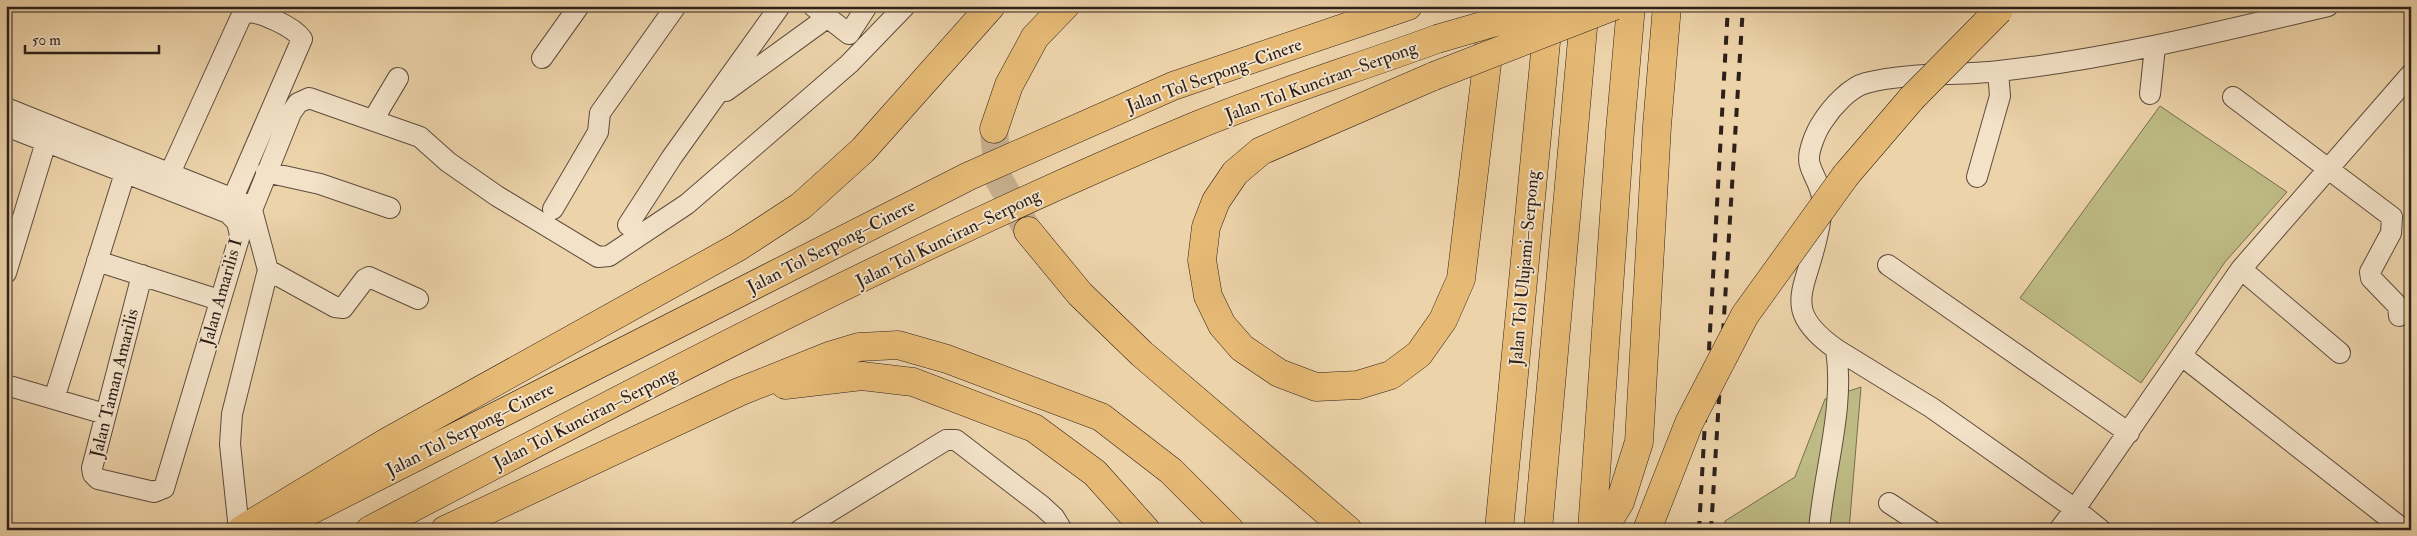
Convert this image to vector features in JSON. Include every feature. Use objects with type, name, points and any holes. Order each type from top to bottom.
[{"type":"highway","points":[[240,530],[387,442],[738,247],[800,206],[863,150],[991,6]]},
{"type":"highway","points":[[994,129],[1009,85],[1034,37],[1066,6]]},
{"type":"highway","name":"Jalan Tol Serpong–Cinere","points":[[272,530],[969,176],[1173,86],[1408,6]]},
{"type":"highway","points":[[1494,6],[1484,82],[1461,279],[1443,320],[1419,354],[1391,375],[1358,385],[1316,387],[1280,372],[1242,348],[1222,324],[1208,296],[1202,260],[1206,227],[1216,201],[1235,173],[1261,151],[1434,76],[1614,6]]},
{"type":"highway","points":[[1647,530],[1689,423],[1745,315],[1846,175],[1912,98],[2001,8]]},
{"type":"highway","points":[[1538,530],[1584,12]]},
{"type":"highway","name":"Jalan Tol Kunciran–Serpong","points":[[370,530],[568,426],[985,218],[1201,124],[1437,39],[1549,15]]},
{"type":"highway","name":"Jalan Tol Ulujami–Serpong","points":[[1499,530],[1549,15]]},
{"type":"highway","points":[[1604,530],[1620,502],[1640,442],[1657,126],[1666,17]]},
{"type":"highway","points":[[1592,530],[1620,131],[1630,18]]},
{"type":"highway","points":[[1028,231],[1080,294],[1142,354],[1348,530]]},
{"type":"highway","points":[[445,530],[739,392],[829,356],[859,348],[898,345],[947,359],[1101,418],[1171,471],[1230,530]]},
{"type":"highway","points":[[739,392],[862,376],[913,382],[1034,428],[1095,474],[1146,530]]},
{"type":"street","points":[[542,58],[579,6]]},
{"type":"street","points":[[553,210],[598,132],[600,113],[676,6]]},
{"type":"street","points":[[628,225],[780,6]]},
{"type":"street","points":[[711,103],[820,12],[848,34],[868,6]]},
{"type":"street","points":[[252,210],[266,172],[298,103],[309,98],[420,137],[448,162],[497,196],[603,258],[609,256],[687,204],[849,64],[905,6]]},
{"type":"street","points":[[2101,530],[2075,509],[1932,408],[1836,349],[1818,336],[1804,318],[1801,302],[1818,235],[1822,197],[1817,179],[1809,164],[1812,147],[1822,122],[1846,95],[1864,83],[1900,78],[1998,71],[2155,48],[2328,6]]},
{"type":"street","points":[[170,173],[243,9],[254,11],[297,32],[302,39],[233,198]]},
{"type":"street","points":[[2150,94],[2155,48]]},
{"type":"street","points":[[1977,177],[2000,96],[1998,71]]},
{"type":"street","points":[[2059,530],[2129,434],[2241,269],[2411,74]]},
{"type":"street","points":[[373,120],[398,78]]},
{"type":"street","points":[[2233,97],[2392,217],[2391,233],[2370,272],[2371,278],[2398,306],[2399,316]]},
{"type":"street","points":[[6,108],[233,198],[246,204],[252,210],[268,270],[232,414],[230,444],[240,530]]},
{"type":"street","name":"Jalan Amarilis I","points":[[6,126],[228,213],[237,222],[240,235],[164,488]]},
{"type":"street","points":[[6,273],[46,142]]},
{"type":"street","points":[[266,172],[320,184],[390,208]]},
{"type":"street","points":[[54,399],[125,173]]},
{"type":"street","points":[[97,262],[220,300]]},
{"type":"street","points":[[1888,265],[2129,434]]},
{"type":"street","points":[[2241,269],[2340,353]]},
{"type":"street","points":[[268,270],[335,308],[343,308],[365,279],[369,277],[418,299]]},
{"type":"street","name":"Jalan Taman Amarilis","points":[[142,276],[92,468],[93,474],[98,479],[154,492],[164,488]]},
{"type":"street","points":[[1819,530],[1840,372],[1836,349]]},
{"type":"street","points":[[2182,356],[2402,523]]},
{"type":"street","points":[[6,385],[105,414]]},
{"type":"street","points":[[800,530],[946,440],[956,440],[1042,506],[1054,517],[1062,530]]},
{"type":"street","points":[[1889,503],[1930,530]]},
{"type":"shaded area","points":[[2160,106],[2287,192],[2225,262],[2141,383],[2020,298]]},
{"type":"shaded area","points":[[1861,387],[1849,530],[1724,530],[1725,521],[1795,477],[1825,399]]},
{"type":"tunnel","points":[[994,129],[998,178],[1026,227]]},
{"type":"railway","points":[[1699,530],[1728,6]]},
{"type":"railway","points":[[1711,530],[1743,6]]}]
